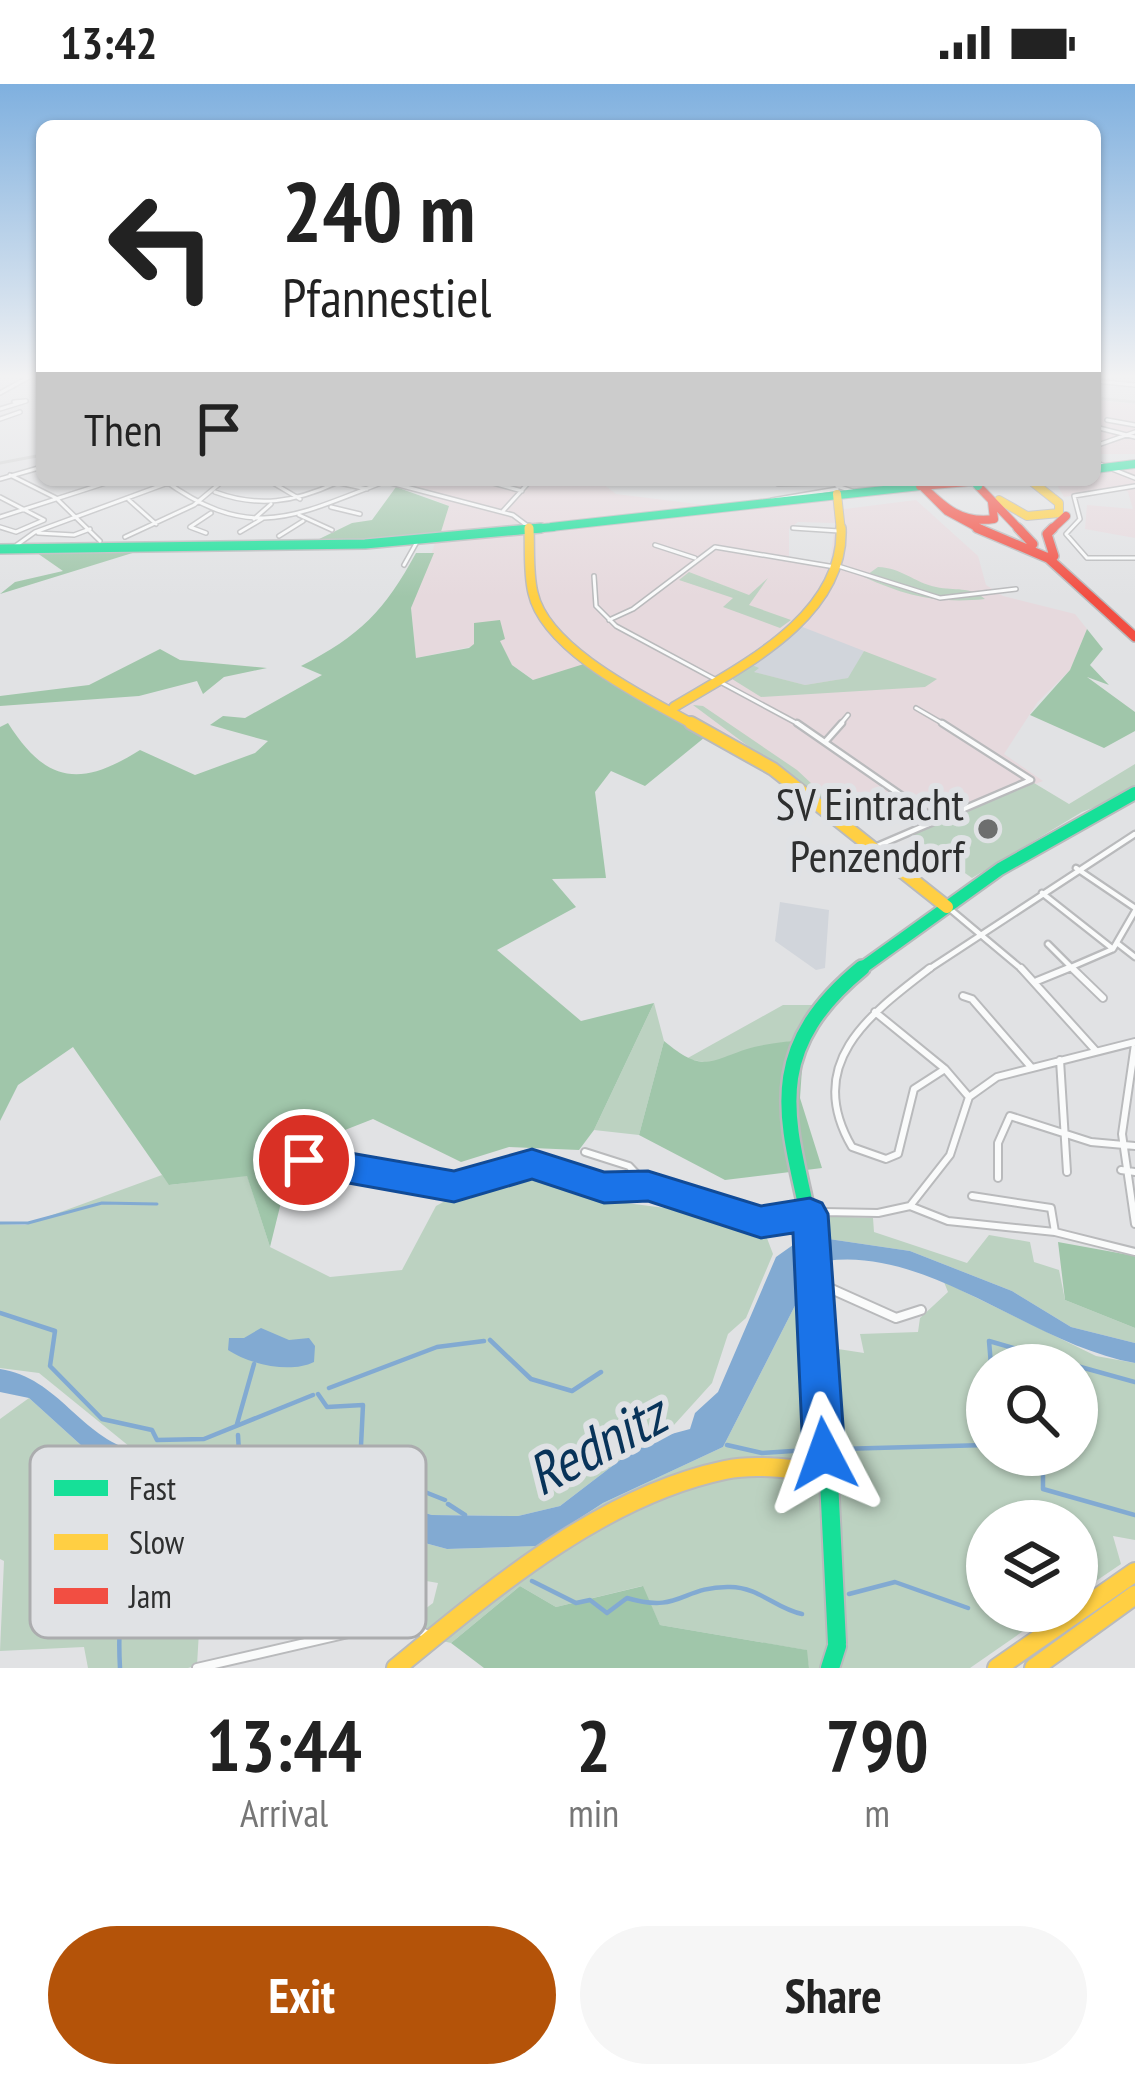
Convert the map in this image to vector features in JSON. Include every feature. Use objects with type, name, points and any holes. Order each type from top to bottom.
[{"type":"main road","points":[[840,491],[936,486]]},
{"type":"main road","points":[[7,548],[418,540],[791,501],[840,491],[936,486]]},
{"type":"main road","points":[[983,486],[1051,557],[1135,632]]},
{"type":"main road","points":[[996,501],[1027,516],[1059,513],[1059,503],[1038,486]]},
{"type":"main road","points":[[1038,486],[1067,509],[1047,534],[1051,557]]},
{"type":"main road","points":[[925,487],[945,513],[964,522],[994,519],[996,501]]},
{"type":"main road","points":[[925,487],[951,521],[1007,536],[1051,557]]},
{"type":"main road","points":[[673,708],[797,619],[835,566],[840,491]]},
{"type":"main road","points":[[531,528],[534,600],[549,626],[594,665],[735,745]]},
{"type":"main road","points":[[691,696],[684,706],[692,715],[791,784],[868,850],[948,908]]},
{"type":"main road","points":[[673,708],[692,715]]},
{"type":"main road","points":[[834,1668],[837,1646],[812,1235],[787,1071],[796,1041],[829,998],[967,894],[1052,833],[1135,793]]},
{"type":"main road","points":[[929,895],[967,894]]},
{"type":"main road","points":[[396,1668],[430,1637],[582,1539],[682,1484],[748,1468],[826,1472]]},
{"type":"main road","points":[[997,1668],[1133,1574]]},
{"type":"main road","points":[[1034,1668],[1135,1594]]},
{"type":"street","points":[[0,479],[36,469]]},
{"type":"street","points":[[10,476],[56,498],[100,541]]},
{"type":"street","points":[[0,517],[99,486]]},
{"type":"street","points":[[7,548],[35,532],[158,486]]},
{"type":"street","points":[[171,486],[211,513],[262,519],[331,507],[375,486]]},
{"type":"street","points":[[125,537],[194,505],[220,486]]},
{"type":"street","points":[[278,486],[300,499]]},
{"type":"street","points":[[215,492],[271,504],[300,499],[329,486]]},
{"type":"street","points":[[352,486],[368,489]]},
{"type":"street","points":[[405,486],[502,511],[531,528]]},
{"type":"street","points":[[504,486],[522,491]]},
{"type":"street","points":[[502,511],[527,486]]},
{"type":"street","points":[[796,486],[840,491]]},
{"type":"street","points":[[1135,486],[1073,496],[1080,519],[1066,534],[1087,558],[1135,558]]},
{"type":"street","points":[[772,500],[840,491]]},
{"type":"street","points":[[0,497],[44,520],[16,532],[0,527]]},
{"type":"street","points":[[129,500],[156,525]]},
{"type":"street","points":[[254,518],[271,504]]},
{"type":"street","points":[[331,507],[360,514]]},
{"type":"street","points":[[206,532],[190,527],[211,513]]},
{"type":"street","points":[[298,515],[332,530]]},
{"type":"street","points":[[240,532],[262,519]]},
{"type":"street","points":[[278,536],[303,521]]},
{"type":"street","points":[[35,532],[74,536],[90,529]]},
{"type":"street","points":[[793,529],[839,531]]},
{"type":"street","points":[[404,566],[418,540]]},
{"type":"street","points":[[655,544],[696,558]]},
{"type":"street","points":[[608,620],[652,596],[711,548],[731,546],[835,566],[940,598],[1016,589]]},
{"type":"street","points":[[594,576],[592,597],[608,620],[826,741],[937,820]]},
{"type":"street","points":[[868,850],[1031,780],[986,747],[916,708]]},
{"type":"street","points":[[826,741],[848,715]]},
{"type":"street","points":[[945,1069],[914,1089],[898,1154],[886,1159],[852,1147],[840,1104],[837,1067],[848,1038],[875,1012],[982,932],[1135,834]]},
{"type":"street","points":[[1035,982],[1074,969],[1115,946],[1135,910],[1076,868]]},
{"type":"street","points":[[1042,893],[1135,957]]},
{"type":"street","points":[[948,908],[982,932],[1035,982],[1096,1051]]},
{"type":"street","points":[[1048,944],[1103,998]]},
{"type":"street","points":[[963,996],[982,1009],[1031,1066]]},
{"type":"street","points":[[875,1012],[945,1069],[969,1097]]},
{"type":"street","points":[[910,1205],[950,1155],[969,1097],[998,1077],[1031,1066],[1135,1043],[1118,1144],[1135,1224]]},
{"type":"street","points":[[1060,1060],[1067,1172]]},
{"type":"street","points":[[998,1178],[998,1143],[1010,1116],[1064,1135],[1135,1146]]},
{"type":"street","points":[[585,1152],[628,1166],[648,1186]]},
{"type":"street","points":[[304,1160],[454,1186],[532,1164],[604,1187],[648,1186],[761,1222],[810,1214],[878,1213],[910,1205],[948,1221],[1055,1232],[1135,1252]]},
{"type":"street","points":[[1121,1170],[1135,1172]]},
{"type":"street","points":[[972,1196],[1051,1208],[1055,1232]]},
{"type":"street","points":[[814,1276],[828,1292],[896,1318],[920,1310]]},
{"type":"street","points":[[426,1635],[430,1637]]},
{"type":"street","points":[[196,1668],[330,1638]]},
{"type":"shaded area","points":[[1101,449],[1135,449],[1135,454],[1101,454]]},
{"type":"shaded area","points":[[1135,461],[1135,538],[1085,529],[1087,505],[1133,509],[1123,488],[1064,497],[1058,486],[1101,486],[1101,474],[1108,473],[1101,470],[1101,462]]},
{"type":"shaded area","points":[[402,486],[606,486],[616,494],[729,508],[832,490],[837,510],[916,500],[978,556],[986,585],[1003,596],[1075,614],[1087,629],[1070,670],[1037,703],[1004,754],[1043,781],[933,823],[893,795],[834,823],[710,733],[535,681],[512,665],[499,641],[416,658],[411,608],[449,506]],"holes":[[[798,522],[835,523],[830,563],[789,559],[789,529]]]},
{"type":"shaded area","points":[[800,626],[864,651],[849,678],[805,685],[753,672],[758,668],[752,665]]},
{"type":"shaded area","points":[[780,902],[829,910],[825,968],[816,970],[775,941]]},
{"type":"green space","points":[[396,487],[449,506],[440,535],[313,542],[352,523],[372,520]]},
{"type":"green space","points":[[27,546],[155,546],[0,594],[15,582],[63,571]]},
{"type":"green space","points":[[416,553],[434,553],[411,608],[416,658],[469,648],[474,644],[474,623],[500,620],[505,639],[500,641],[512,665],[533,680],[587,663],[710,733],[645,786],[611,771],[595,792],[606,878],[552,879],[576,907],[497,950],[581,1021],[654,1003],[594,1130],[579,1150],[509,1147],[461,1162],[373,1119],[294,1150],[270,1247],[247,1176],[169,1185],[73,1047],[18,1085],[0,1121],[0,727],[8,723],[36,758],[66,773],[99,770],[140,750],[195,775],[255,753],[268,741],[210,725],[223,716],[245,718],[322,675],[301,666],[340,644],[369,620]]},
{"type":"green space","points":[[878,567],[985,599],[923,597],[864,577]]},
{"type":"green space","points":[[689,572],[749,595],[768,578],[749,605],[791,620],[780,628],[723,607],[733,598],[679,580]]},
{"type":"green space","points":[[1087,629],[1103,649],[1090,665],[1109,685],[1087,677],[1135,712],[1135,731],[1104,748],[1030,715],[1070,670]]},
{"type":"green space","points":[[160,649],[180,660],[267,668],[224,677],[203,694],[197,681],[139,696],[0,706],[0,696],[89,685]]},
{"type":"green space","points":[[864,651],[937,679],[925,687],[761,697],[732,679],[750,664],[759,668],[754,672],[805,685],[848,678]]},
{"type":"green space","points":[[693,705],[703,706],[797,770],[827,798],[828,805],[859,829]]},
{"type":"green space","name":"SV Eintracht Penzendorf","points":[[1135,764],[1135,791],[1082,812],[972,878],[910,834],[1034,783],[1069,804]]},
{"type":"green space","points":[[654,1003],[664,1041],[639,1135],[594,1130]]},
{"type":"green space","points":[[783,1005],[817,1005],[803,1025],[804,1039],[752,1048],[717,1064],[686,1059]]},
{"type":"green space","points":[[804,1039],[800,1098],[822,1168],[725,1180],[639,1135],[664,1041],[690,1058],[708,1062],[754,1047]]},
{"type":"green space","points":[[527,1172],[603,1200],[704,1213],[765,1233],[773,1254],[746,1318],[728,1334],[712,1383],[664,1436],[624,1457],[560,1506],[518,1516],[426,1513],[426,1446],[129,1446],[39,1373],[0,1368],[0,1224],[25,1225],[162,1175],[170,1185],[247,1175],[270,1247],[330,1277],[402,1270],[436,1206],[456,1195],[470,1199],[490,1181]]},
{"type":"green space","points":[[821,1216],[873,1218],[874,1232],[967,1263],[989,1235],[1030,1242],[1034,1262],[1059,1270],[1065,1300],[1135,1328],[1135,1343],[1071,1327],[1012,1291],[910,1251],[822,1238]]},
{"type":"green space","points":[[1058,1242],[1135,1256],[1135,1328],[1065,1300]]},
{"type":"green space","points":[[944,1282],[1071,1344],[966,1344],[966,1476],[1098,1476],[1098,1356],[1135,1363],[1135,1540],[1113,1536],[1121,1564],[1098,1580],[1098,1500],[966,1500],[966,1632],[1022,1632],[970,1668],[809,1668],[806,1650],[660,1625],[642,1586],[556,1607],[520,1586],[451,1643],[426,1637],[426,1608],[433,1603],[438,1583],[426,1581],[426,1543],[447,1549],[537,1546],[603,1503],[723,1447],[806,1284],[812,1345],[864,1353],[860,1334],[918,1332],[920,1318],[948,1292]]},
{"type":"green space","points":[[29,1398],[82,1446],[30,1446],[30,1638],[199,1638],[197,1665],[88,1668],[84,1647],[0,1651],[4,1561],[0,1559],[0,1419]]},
{"type":"green space","points":[[520,1586],[556,1607],[643,1586],[660,1625],[807,1650],[809,1668],[484,1668],[451,1643]]},
{"type":"water","points":[[822,1238],[910,1251],[1012,1291],[1071,1327],[1135,1343],[1135,1363],[1098,1353],[1098,1344],[1074,1344],[1059,1338],[904,1268],[865,1260],[826,1261],[806,1284],[723,1447],[603,1503],[537,1546],[447,1549],[426,1543],[426,1513],[518,1516],[560,1506],[624,1457],[664,1436],[690,1429],[695,1413],[718,1392],[776,1257],[800,1240]]},
{"type":"water","points":[[261,1328],[289,1340],[309,1338],[315,1346],[314,1362],[270,1366],[228,1350],[229,1338],[244,1338]]},
{"type":"water","points":[[0,1369],[38,1384],[99,1434],[121,1446],[82,1446],[29,1398],[0,1392]]},
{"type":"waterway","points":[[0,1223],[28,1223],[102,1203],[157,1204]]},
{"type":"waterway","points":[[0,1313],[55,1331],[50,1366],[102,1419],[152,1430],[157,1440],[204,1439],[313,1395]]},
{"type":"waterway","name":"Rednitz","points":[[490,1340],[531,1379],[572,1391],[601,1372]]},
{"type":"waterway","points":[[329,1388],[437,1347],[484,1341]]},
{"type":"waterway","points":[[989,1344],[1000,1344]]},
{"type":"waterway","points":[[237,1424],[254,1364]]},
{"type":"waterway","points":[[1098,1372],[1135,1382]]},
{"type":"waterway","points":[[318,1394],[327,1407],[363,1405],[361,1446]]},
{"type":"waterway","points":[[238,1435],[239,1446]]},
{"type":"waterway","points":[[727,1445],[762,1453],[823,1449]]},
{"type":"waterway","points":[[838,1449],[966,1446]]},
{"type":"waterway","points":[[1043,1476],[1043,1489],[1135,1515]]},
{"type":"waterway","points":[[426,1492],[445,1500]]},
{"type":"waterway","points":[[448,1504],[465,1515]]},
{"type":"waterway","points":[[532,1581],[576,1603],[590,1600],[607,1613],[627,1598],[659,1603],[730,1587],[802,1614]]},
{"type":"waterway","points":[[849,1594],[895,1582],[966,1607]]},
{"type":"waterway","points":[[119,1638],[120,1668]]},
{"type":"railway","points":[[0,463],[36,456]]},
{"type":"traffic: fast","points":[[1101,468],[1135,464]]},
{"type":"traffic: fast","points":[[551,527],[920,486]]},
{"type":"traffic: fast","points":[[0,549],[365,544],[554,527]]},
{"type":"traffic: fast","points":[[837,1643],[821,1298],[788,1099],[795,1046],[817,1012],[897,939],[1000,869],[1135,793]]},
{"type":"traffic: fast","points":[[830,1668],[837,1646]]},
{"type":"traffic: slow","points":[[999,500],[1027,516],[1059,513],[1059,503],[1038,486]]},
{"type":"traffic: slow","points":[[674,707],[774,642],[818,599],[841,550],[837,494]]},
{"type":"traffic: slow","points":[[529,528],[533,597],[562,640],[617,681],[773,769],[947,907]]},
{"type":"traffic: slow","points":[[396,1668],[508,1581],[641,1500],[725,1470],[763,1467],[826,1472]]},
{"type":"traffic: slow","points":[[997,1668],[1135,1572]]},
{"type":"traffic: slow","points":[[1034,1668],[1135,1595]]},
{"type":"traffic: jam","points":[[922,486],[961,518],[994,519],[992,502]]},
{"type":"traffic: jam","points":[[922,486],[962,521],[1048,558]]},
{"type":"traffic: jam","points":[[978,486],[1033,544]]},
{"type":"traffic: jam","points":[[1054,556],[1047,534],[1066,516]]},
{"type":"traffic: jam","points":[[1047,557],[1135,637]]},
{"type":"place","name":"SV Eintracht Penzendorf","points":[[988,829]]},
{"type":"route","points":[[304,1160],[454,1186],[532,1164],[604,1187],[648,1186],[761,1222],[810,1214],[824,1454]]}]
